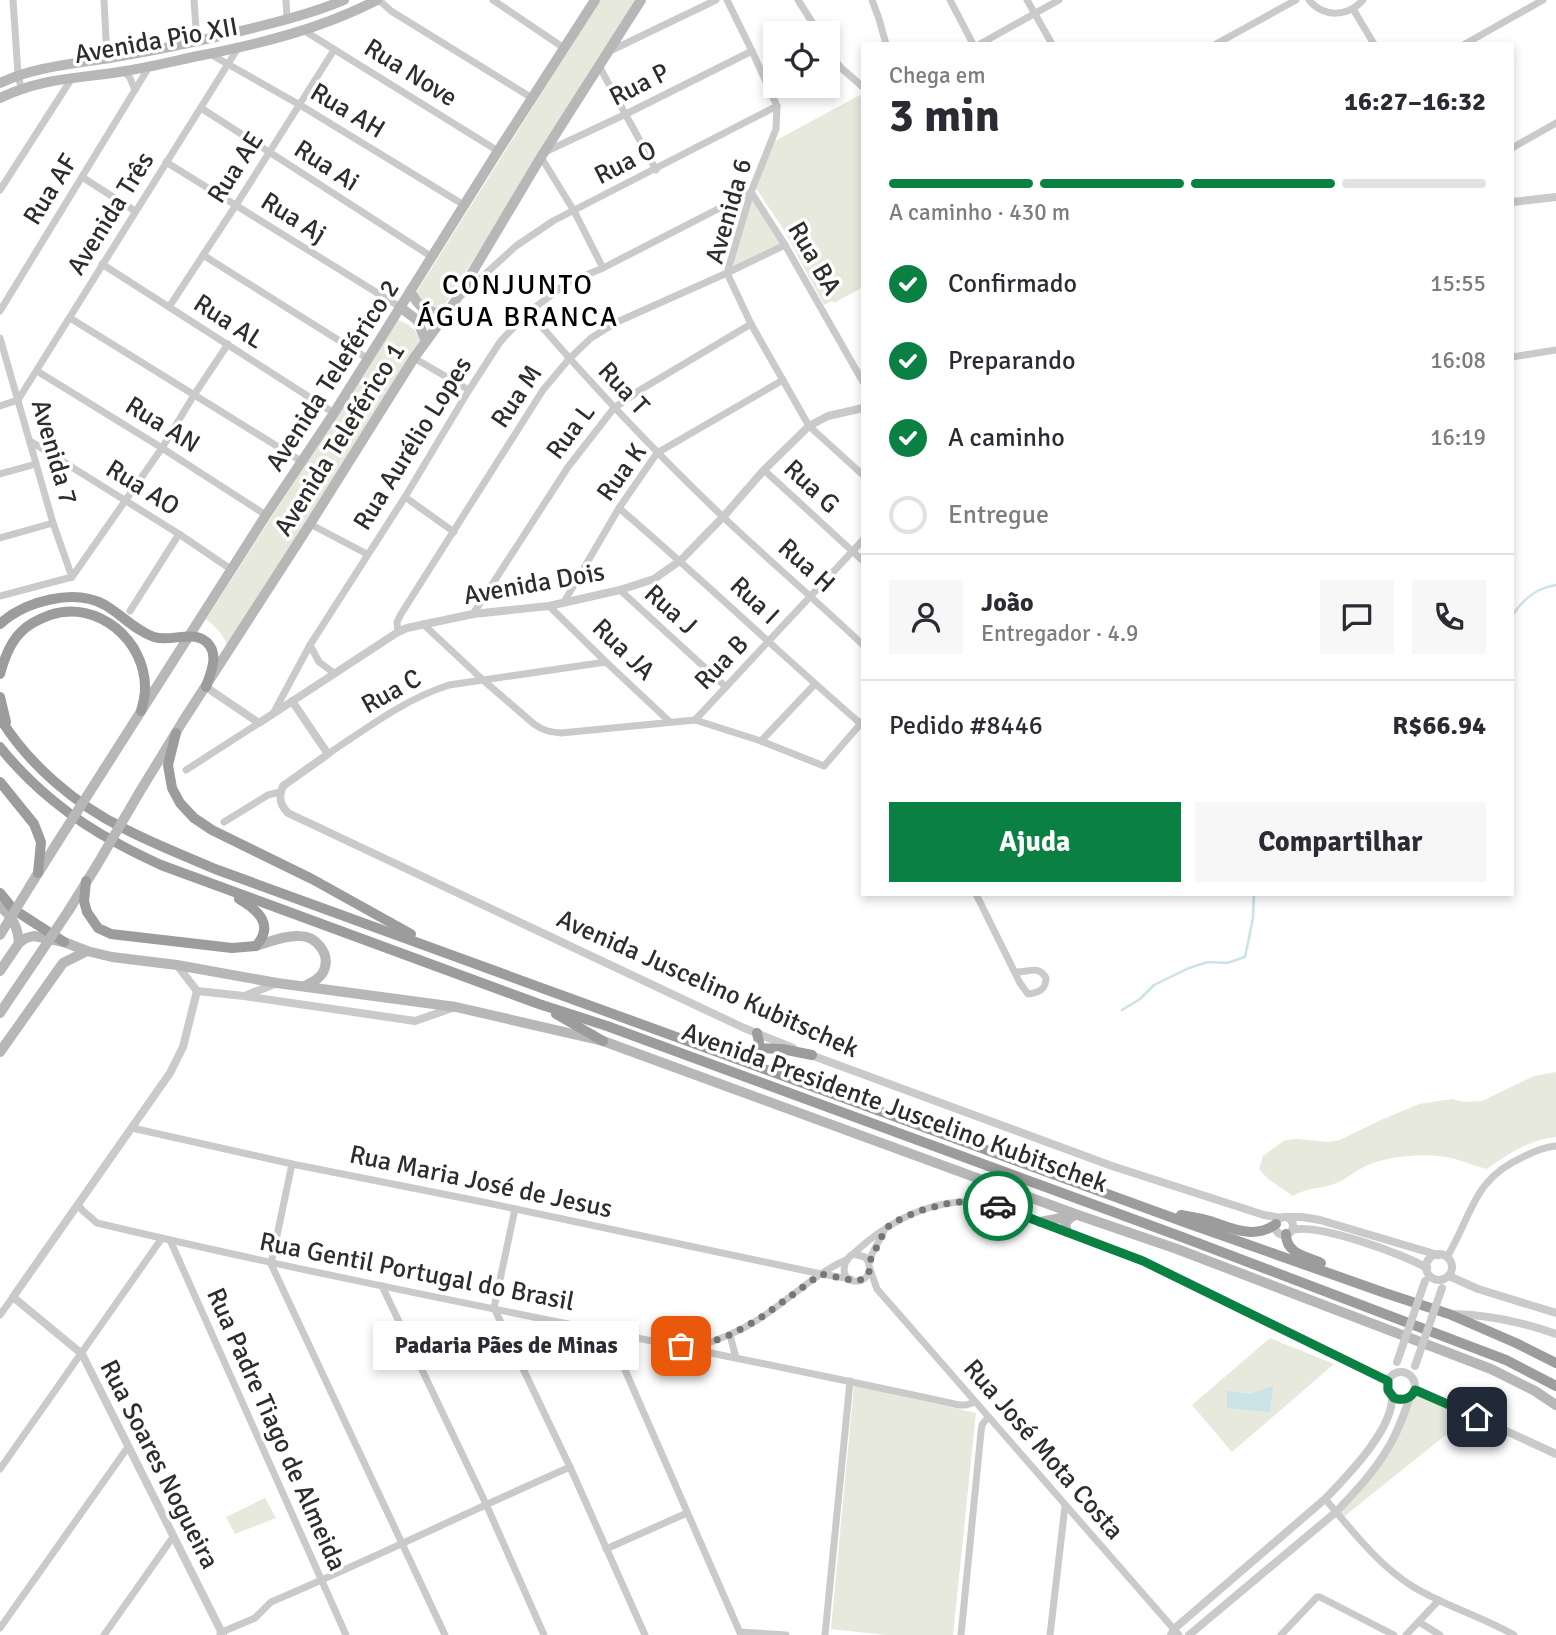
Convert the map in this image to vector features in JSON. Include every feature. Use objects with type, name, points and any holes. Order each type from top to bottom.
[{"type":"highway","points":[[0,624],[18,611],[37,603],[72,597],[89,599],[103,604],[155,638],[189,636],[206,641],[212,648],[214,661],[206,687]]},
{"type":"highway","points":[[0,674],[4,661],[21,631],[36,620],[57,613],[77,612],[97,616],[117,627],[129,640],[141,662],[145,689],[141,711]]},
{"type":"highway","points":[[0,697],[10,735]]},
{"type":"highway","name":"Avenida Presidente Juscelino Kubitschek","points":[[0,718],[10,735],[51,779],[92,810],[124,829],[215,869],[1155,1211],[1449,1314],[1556,1363]]},
{"type":"highway","points":[[176,733],[168,765],[172,788],[180,803],[194,818],[212,830],[312,879],[439,950]]},
{"type":"highway","points":[[0,747],[41,791],[104,836],[160,865],[212,884],[244,902],[258,913],[265,926],[264,936],[256,946],[232,948],[111,934],[98,928],[87,912],[84,901],[86,881]]},
{"type":"highway","points":[[0,782],[34,824],[41,842],[38,873]]},
{"type":"highway","name":"Avenida Presidente Juscelino Kubitschek","points":[[212,884],[1182,1237],[1506,1360],[1556,1386]]},
{"type":"highway","points":[[0,893],[13,909],[64,942]]},
{"type":"highway","points":[[539,1004],[603,1041]]},
{"type":"highway","points":[[757,1033],[758,1048]]},
{"type":"highway","points":[[737,1058],[758,1048],[812,1055]]},
{"type":"highway","points":[[1155,1211],[1206,1220],[1245,1232],[1267,1230],[1281,1220]]},
{"type":"highway","points":[[1289,1232],[1287,1243],[1293,1251],[1347,1279]]},
{"type":"main road","name":"Avenida Pio XII","points":[[0,83],[18,74],[54,65],[197,43],[287,19],[344,0]]},
{"type":"main road","name":"Avenida Pio XII","points":[[0,98],[21,88],[149,67],[238,48],[303,30],[378,0]]},
{"type":"main road","name":"Avenida Teleférico 2","points":[[0,935],[595,0]]},
{"type":"main road","name":"Avenida Teleférico 1","points":[[0,1013],[69,910],[176,733],[414,358],[454,303],[641,0]]},
{"type":"main road","points":[[410,291],[418,306],[432,313],[446,313]]},
{"type":"main road","points":[[400,307],[417,320],[426,341]]},
{"type":"main road","points":[[0,907],[13,920],[19,943],[0,971]]},
{"type":"main road","name":"Avenida Presidente Juscelino Kubitschek","points":[[19,943],[34,936],[136,961],[456,1007],[603,1041],[1075,1216],[1177,1249],[1491,1369],[1556,1405]]},
{"type":"main road","points":[[256,946],[287,937],[308,937],[315,941],[322,949],[326,967],[316,980],[305,986]]},
{"type":"main road","points":[[0,1052],[63,963],[87,951]]},
{"type":"main road","points":[[982,1180],[997,1193],[999,1206]]},
{"type":"main road","points":[[1040,1222],[1075,1216]]},
{"type":"main road","points":[[1067,1232],[1065,1223],[1075,1216]]},
{"type":"street","points":[[13,0],[21,88]]},
{"type":"street","points":[[104,0],[107,58]]},
{"type":"street","points":[[194,0],[197,43]]},
{"type":"street","points":[[286,0],[287,19]]},
{"type":"street","points":[[378,0],[391,11],[532,98]]},
{"type":"street","points":[[493,0],[564,48]]},
{"type":"street","points":[[608,52],[716,0]]},
{"type":"street","points":[[727,0],[777,106]]},
{"type":"street","points":[[798,0],[811,21]]},
{"type":"street","points":[[872,0],[885,42]]},
{"type":"street","points":[[950,0],[972,42]]},
{"type":"street","points":[[1027,0],[1051,42]]},
{"type":"street","points":[[983,42],[1059,0]]},
{"type":"street","points":[[1220,42],[1296,0]]},
{"type":"street","points":[[1309,0],[1331,14],[1353,9],[1363,0]]},
{"type":"street","points":[[1469,42],[1543,0]]},
{"type":"street","points":[[1353,9],[1373,42]]},
{"type":"street","points":[[624,27],[627,36],[636,38]]},
{"type":"street","name":"Rua Nove","points":[[303,30],[498,151]]},
{"type":"street","name":"Avenida Três","points":[[18,400],[238,48]]},
{"type":"street","name":"Rua AE","points":[[169,307],[334,50]]},
{"type":"street","name":"Rua P","points":[[543,155],[752,51]]},
{"type":"street","name":"Rua AH","points":[[210,54],[300,105],[464,205]]},
{"type":"street","points":[[599,66],[656,170]]},
{"type":"street","name":"Rua AF","points":[[0,311],[149,67]]},
{"type":"street","points":[[840,67],[861,86]]},
{"type":"street","points":[[124,71],[131,78],[135,90]]},
{"type":"street","points":[[0,190],[72,78]]},
{"type":"street","name":"Rua O","points":[[454,303],[534,233],[777,106]]},
{"type":"street","name":"Avenida 6","points":[[777,106],[776,128],[751,192],[727,273],[751,324],[810,426],[861,473]]},
{"type":"street","name":"Rua Ai","points":[[201,108],[432,257]]},
{"type":"street","points":[[1514,147],[1556,123]]},
{"type":"street","points":[[543,155],[603,268]]},
{"type":"street","name":"Rua Aj","points":[[166,162],[400,307]]},
{"type":"street","points":[[82,177],[135,211]]},
{"type":"street","name":"Rua BA","points":[[751,192],[785,245],[861,378]]},
{"type":"street","name":"Rua Aurélio Lopes","points":[[274,712],[310,645],[500,342],[528,312],[567,283],[603,268],[751,192]]},
{"type":"street","points":[[1514,202],[1556,197]]},
{"type":"street","name":"Rua M","points":[[398,632],[397,622],[401,614],[543,390],[569,359],[591,338],[617,322],[785,245]]},
{"type":"street","points":[[203,255],[367,358]]},
{"type":"street","points":[[478,261],[491,264],[498,262]]},
{"type":"street","name":"Rua AL","points":[[103,264],[334,413]]},
{"type":"street","name":"Rua T","points":[[528,312],[614,408],[723,517]]},
{"type":"street","points":[[70,318],[301,461]]},
{"type":"street","name":"Rua L","points":[[473,614],[568,467],[614,408],[751,324]]},
{"type":"street","name":"Avenida 7","points":[[0,338],[53,523],[72,577]]},
{"type":"street","points":[[0,596],[72,577],[162,448],[228,344]]},
{"type":"street","points":[[1514,357],[1556,350]]},
{"type":"street","points":[[414,358],[469,390]]},
{"type":"street","name":"Rua AN","points":[[37,371],[266,514]]},
{"type":"street","name":"Rua K","points":[[564,602],[619,508],[657,453],[783,380]]},
{"type":"street","points":[[0,406],[18,400]]},
{"type":"street","name":"Avenida Dois","points":[[186,770],[398,632],[473,614],[549,606],[620,590],[654,579],[681,561],[764,470],[810,426],[828,416],[861,408]]},
{"type":"street","name":"Rua AO","points":[[30,441],[232,570]]},
{"type":"street","points":[[0,474],[36,464]]},
{"type":"street","name":"Rua G","points":[[764,470],[861,559]]},
{"type":"street","points":[[405,497],[453,533]]},
{"type":"street","name":"Rua I","points":[[619,508],[861,722]]},
{"type":"street","name":"Rua H","points":[[723,517],[861,643]]},
{"type":"street","points":[[0,538],[53,523]]},
{"type":"street","points":[[310,524],[367,554]]},
{"type":"street","points":[[130,611],[178,534]]},
{"type":"street","name":"Rua B","points":[[695,720],[861,542]]},
{"type":"street","name":"Rua J","points":[[620,590],[726,687]]},
{"type":"street","name":"Rua JA","points":[[549,606],[670,722]]},
{"type":"street","points":[[423,624],[541,730],[561,733],[695,720],[761,741],[824,766],[861,724]]},
{"type":"street","points":[[310,645],[319,662],[334,673]]},
{"type":"street","name":"Rua C","points":[[224,822],[268,795],[280,792],[288,781],[429,691],[449,685],[606,662]]},
{"type":"street","points":[[761,741],[815,684]]},
{"type":"street","points":[[206,687],[259,723]]},
{"type":"street","points":[[292,701],[328,754]]},
{"type":"street","name":"Avenida Juscelino Kubitschek","points":[[280,792],[283,807],[299,819],[757,1033],[1099,1161],[1281,1220],[1279,1232],[1289,1232]]},
{"type":"street","points":[[977,896],[1015,972],[1028,994],[1038,993],[1044,988],[1046,978],[1037,970],[1015,972]]},
{"type":"street","points":[[177,965],[197,991],[415,1021],[456,1007]]},
{"type":"street","points":[[244,996],[277,983]]},
{"type":"street","points":[[0,1315],[177,1060],[197,991]]},
{"type":"street","name":"Rua Maria José de Jesus","points":[[132,1128],[821,1274]]},
{"type":"street","points":[[1412,1393],[1402,1400],[1392,1396],[1388,1390],[1429,1260],[1442,1256],[1475,1200],[1494,1174],[1542,1148],[1556,1146]]},
{"type":"street","points":[[292,1164],[271,1264],[445,1635]]},
{"type":"street","points":[[694,1348],[730,1335],[759,1319],[902,1218],[954,1202],[983,1202],[1143,1261],[1390,1378]]},
{"type":"street","name":"Rua Gentil Portugal do Brasil","points":[[78,1205],[97,1223],[271,1264],[694,1348],[959,1405],[975,1402]]},
{"type":"street","points":[[516,1209],[494,1308],[570,1467],[645,1635]]},
{"type":"street","points":[[1281,1220],[1302,1217],[1320,1220],[1442,1256],[1450,1261],[1452,1267],[1411,1376]]},
{"type":"street","points":[[1281,1220],[1292,1222],[1289,1232]]},
{"type":"street","points":[[821,1274],[860,1280],[867,1277],[886,1228]]},
{"type":"street","points":[[1289,1232],[1301,1228],[1310,1229],[1360,1242],[1402,1255],[1436,1280],[1448,1277],[1556,1313]]},
{"type":"street","points":[[0,1469],[166,1239]]},
{"type":"street","name":"Rua Padre Tiago de Almeida","points":[[166,1239],[346,1635]]},
{"type":"street","points":[[853,1254],[865,1257],[870,1266]]},
{"type":"street","points":[[846,1260],[844,1269],[851,1279]]},
{"type":"street","name":"Rua José Mota Costa","points":[[870,1266],[877,1289]]},
{"type":"street","name":"Rua José Mota Costa","points":[[860,1280],[877,1289],[1175,1633]]},
{"type":"street","points":[[382,1286],[486,1504],[544,1635]]},
{"type":"street","name":"Rua Soares Nogueira","points":[[13,1297],[82,1354],[222,1634]]},
{"type":"street","points":[[1449,1314],[1492,1317],[1556,1334]]},
{"type":"street","points":[[608,1331],[740,1634],[786,1635]]},
{"type":"street","points":[[730,1335],[736,1359]]},
{"type":"street","points":[[1189,1635],[1336,1512],[1371,1474],[1389,1447],[1415,1381],[1401,1372],[1390,1378]]},
{"type":"street","points":[[825,1635],[850,1381]]},
{"type":"street","points":[[1412,1393],[1527,1439],[1556,1454]]},
{"type":"street","points":[[1175,1633],[1325,1499],[1364,1456],[1377,1437],[1391,1407],[1392,1396]]},
{"type":"street","points":[[961,1635],[981,1432],[988,1417]]},
{"type":"street","points":[[0,1628],[128,1447]]},
{"type":"street","points":[[222,1634],[255,1618],[271,1602],[570,1467]]},
{"type":"street","points":[[1325,1499],[1377,1559],[1396,1575],[1415,1588],[1514,1635]]},
{"type":"street","points":[[1050,1635],[1065,1506]]},
{"type":"street","points":[[606,1549],[687,1513]]},
{"type":"street","points":[[104,1635],[173,1537]]},
{"type":"street","points":[[1281,1635],[1317,1597],[1394,1635]]},
{"type":"street","points":[[1406,1635],[1439,1600]]},
{"type":"street","points":[[1419,1622],[1440,1635]]},
{"type":"shaded area","points":[[600,0],[638,0],[444,306],[427,306],[416,293]]},
{"type":"shaded area","points":[[861,96],[861,288],[834,303],[832,301],[824,305],[784,230],[755,187],[773,142]]},
{"type":"shaded area","points":[[751,192],[785,245],[727,273]]},
{"type":"shaded area","points":[[398,320],[413,328],[421,343],[228,647],[224,638],[206,619]]},
{"type":"shaded area","points":[[1556,1072],[1556,1137],[1528,1144],[1486,1169],[1445,1157],[1399,1157],[1377,1162],[1339,1182],[1293,1196],[1268,1179],[1259,1169],[1263,1156],[1285,1140],[1340,1140],[1419,1104],[1452,1099],[1464,1102],[1482,1101],[1534,1076]]},
{"type":"shaded area","points":[[1270,1338],[1334,1364],[1232,1452],[1192,1405]]},
{"type":"shaded area","points":[[854,1385],[976,1413],[953,1635],[886,1635],[831,1629]]},
{"type":"shaded area","points":[[1416,1394],[1463,1416],[1463,1421],[1341,1519],[1336,1512],[1371,1474],[1405,1419]]},
{"type":"shaded area","points":[[265,1498],[276,1518],[235,1534],[226,1517]]},
{"type":"water","points":[[1273,1386],[1270,1412],[1227,1408],[1227,1391],[1250,1394]]},
{"type":"waterway","points":[[1514,613],[1531,595],[1556,585]]},
{"type":"waterway","points":[[1122,1010],[1140,999],[1154,985],[1189,968],[1208,962],[1227,963],[1245,957],[1253,918],[1254,896]]},
{"type":"way so far","points":[[681,1346],[694,1348],[730,1335],[759,1319],[821,1274],[856,1281],[867,1277],[869,1263],[886,1228],[902,1218],[954,1202],[983,1202],[998,1206]]},
{"type":"place","name":"Padaria Pães de Minas","points":[[681,1346]]},
{"type":"district","name":"CONJUNTO ÁGUA BRANCA","points":[[518,300]]},
{"type":"route","points":[[998,1206],[1143,1261],[1388,1381],[1388,1390],[1394,1398],[1406,1399],[1415,1390],[1477,1417]]}]
